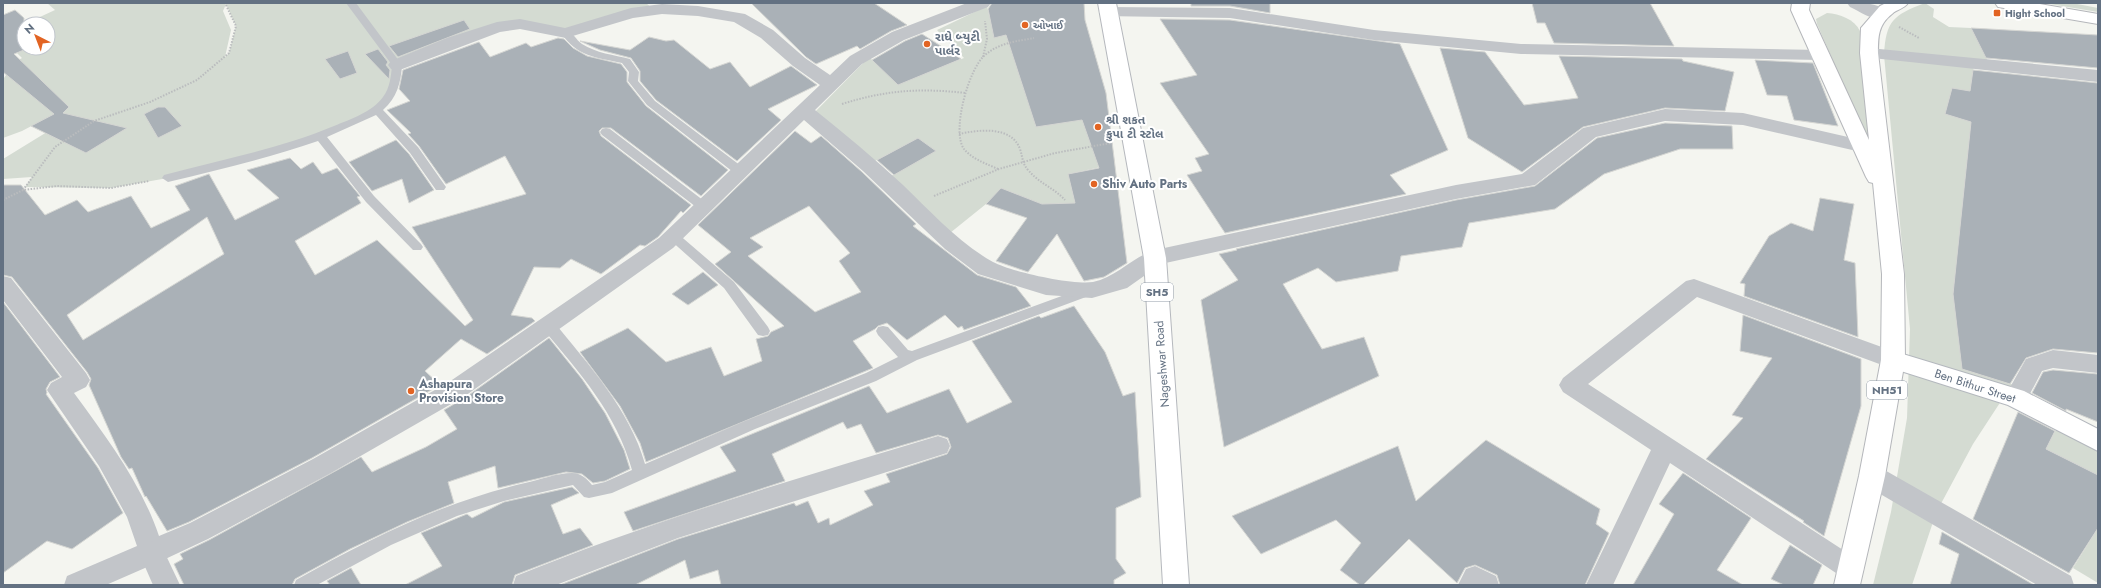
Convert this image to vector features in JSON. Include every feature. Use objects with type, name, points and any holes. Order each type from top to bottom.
[{"type":"main road","name":"NH51","points":[[1801,3],[1800,10],[1861,146],[1883,191]]},
{"type":"main road","name":"NH51","points":[[1849,577],[1872,476],[1892,360],[1893,274],[1869,54],[1870,28],[1886,10],[1899,3]]},
{"type":"main road","points":[[2004,3],[2098,19]]},
{"type":"main road","points":[[2089,3],[2098,5]]},
{"type":"main road","name":"Nageshwar Road","points":[[1108,8],[1155,258],[1176,585]]},
{"type":"main road","name":"Ben Bithur Street","points":[[1892,360],[2016,398],[2098,441]]},
{"type":"street","points":[[1856,3],[1881,16]]},
{"type":"street","points":[[77,585],[199,531],[322,466],[457,389],[673,236],[741,172],[808,114],[831,84],[856,60],[898,36],[976,5]]},
{"type":"street","points":[[1108,8],[1230,13],[1374,35],[1521,49],[1821,54]]},
{"type":"street","points":[[397,65],[453,42],[497,27],[520,24],[566,33],[631,13],[662,9],[698,11],[739,18],[767,34],[799,62],[831,84]]},
{"type":"street","points":[[1869,54],[2098,76]]},
{"type":"street","points":[[808,114],[870,166],[952,244],[986,268],[1046,287],[1092,290],[1119,282],[1155,258],[1456,192],[1528,180],[1590,132],[1664,115],[1743,119],[1861,146]]},
{"type":"street","points":[[3,284],[78,380],[58,390],[108,459],[139,514],[159,571],[167,585]]},
{"type":"street","points":[[1849,577],[1665,447],[1571,385],[1694,287],[1892,360]]},
{"type":"street","points":[[2016,398],[2034,366],[2053,359],[2098,364]]},
{"type":"street","points":[[526,585],[579,562],[653,537],[938,446]]},
{"type":"street","points":[[1599,585],[1665,447]]},
{"type":"street","points":[[1872,476],[2061,585]]},
{"type":"street","points":[[1471,585],[1475,578],[1486,585]]},
{"type":"lane","points":[[168,178],[265,156],[321,137],[363,119],[383,103],[395,84],[397,65],[351,3]]},
{"type":"lane","points":[[566,33],[577,46],[590,52],[626,61],[634,72],[633,80],[651,103],[741,172]]},
{"type":"lane","points":[[376,109],[414,150],[440,187]]},
{"type":"lane","points":[[606,132],[704,207]]},
{"type":"lane","points":[[321,137],[370,199],[418,247]]},
{"type":"lane","points":[[673,236],[729,285],[763,331]]},
{"type":"lane","points":[[302,585],[361,552],[432,519],[517,490],[573,478],[579,481],[589,492],[607,488],[640,472],[871,377],[912,356],[1092,290]]},
{"type":"lane","points":[[548,325],[601,389],[634,450],[640,472]]},
{"type":"lane","points":[[883,331],[904,354],[912,356]]},
{"type":"path","points":[[23,190],[55,147],[94,121],[150,102],[197,80],[229,53],[236,26],[225,3]]},
{"type":"path","points":[[976,5],[982,14],[987,28],[987,46],[983,58]]},
{"type":"path","points":[[999,169],[980,161],[964,149],[959,134],[961,113],[966,93],[978,61],[992,50],[1008,43],[1034,38]]},
{"type":"path","points":[[808,114],[828,109],[868,94],[901,88],[966,93]]},
{"type":"path","points":[[959,134],[972,131],[989,131],[1008,134],[1019,146],[1021,163],[1041,183],[1058,190],[1066,200]]},
{"type":"path","points":[[912,206],[999,169],[1056,153],[1113,143]]},
{"type":"path","points":[[3,200],[23,190],[58,186],[111,188],[168,178]]},
{"type":"shaded area","points":[[47,3],[646,3],[654,10],[566,33],[520,24],[397,65],[383,103],[323,139],[168,178],[111,188],[25,187],[32,177],[3,179],[3,159],[73,116],[58,112],[22,131],[3,138],[4,78],[15,62],[22,58],[20,56],[56,56],[56,16],[42,16],[55,10]],"holes":[[[226,4],[236,26],[229,53],[225,57],[231,30],[223,11]]]},
{"type":"shaded area","points":[[1925,3],[1934,9],[1933,17],[1949,27],[1971,28],[1991,67],[1974,65],[1970,91],[1952,88],[1945,114],[1971,122],[1953,294],[1962,369],[2021,387],[2005,395],[1973,444],[1936,513],[1912,585],[1873,585],[1891,512],[1907,418],[1910,329],[1884,55],[1885,43],[1889,27],[1898,16],[1905,11]]},
{"type":"shaded area","points":[[2044,3],[2072,3],[2098,8],[2098,12]]},
{"type":"shaded area","points":[[987,6],[994,37],[1031,30],[1082,120],[1089,138],[1111,134],[1115,164],[1068,174],[1075,203],[1061,212],[1001,189],[986,204],[950,233],[891,176],[935,151],[918,138],[875,161],[813,114],[869,57],[898,84],[964,58],[937,30]]},
{"type":"shaded area","points":[[1827,13],[1850,20],[1860,31],[1872,151],[1817,24],[1816,19]]},
{"type":"shaded area","points":[[8,44],[16,46],[16,52]]},
{"type":"shaded area","points":[[2059,424],[2098,441],[2098,475],[2046,449]]},
{"type":"shaded area","points":[[2098,528],[2098,583],[2073,568]]},
{"type":"building","points":[[751,3],[874,3],[907,25],[891,31],[860,49],[857,46],[816,64],[806,57]]},
{"type":"building","points":[[992,3],[1084,3],[1085,20],[1106,93],[1127,263],[1104,277],[1084,281],[1057,234],[1028,272],[996,261],[1027,218],[986,204],[1001,188],[1042,204],[1075,203],[1068,174],[1099,168],[1082,120],[1036,127],[1006,35],[994,38],[988,9]]},
{"type":"building","points":[[1191,3],[1270,3],[1270,13],[1230,6],[1191,6]]},
{"type":"building","points":[[1532,3],[1650,3],[1674,46],[1554,43],[1545,23],[1537,23]]},
{"type":"building","points":[[15,10],[22,16],[16,16],[16,53],[14,54],[69,107],[63,113],[127,128],[86,153],[31,126],[54,114],[3,72],[3,15]]},
{"type":"building","points":[[1160,19],[1230,20],[1400,44],[1448,150],[1390,175],[1406,194],[1225,233],[1187,175],[1202,171],[1195,158],[1209,154],[1160,83],[1197,75]]},
{"type":"building","points":[[464,20],[470,29],[398,57],[389,46]]},
{"type":"building","points":[[1971,28],[2098,35],[2098,68],[1986,58]]},
{"type":"building","name":"રાધે બ્યુટી પાર્લર","points":[[922,34],[961,59],[898,85],[872,60],[905,41]]},
{"type":"building","points":[[649,37],[666,41],[674,40],[710,69],[730,62],[750,87],[791,66],[817,85],[768,109],[781,120],[737,161],[656,100],[640,81],[640,71],[631,58],[600,50],[580,41],[630,50]]},
{"type":"building","points":[[558,38],[564,39],[573,48],[587,56],[621,64],[627,72],[627,82],[646,106],[728,170],[701,196],[611,128],[602,128],[599,131],[601,136],[691,205],[683,213],[681,211],[658,237],[645,246],[640,245],[601,274],[571,259],[560,268],[534,267],[511,315],[532,318],[535,321],[487,354],[461,339],[425,371],[440,385],[312,458],[189,522],[167,531],[146,496],[145,497],[132,468],[129,469],[121,457],[89,385],[91,379],[87,372],[12,277],[3,275],[3,185],[21,185],[45,215],[77,200],[88,212],[131,196],[151,228],[190,210],[175,186],[209,174],[235,220],[279,198],[247,170],[290,158],[301,169],[313,162],[322,174],[337,168],[360,196],[357,197],[361,203],[295,241],[315,275],[377,240],[465,326],[473,320],[412,227],[526,194],[505,156],[446,184],[419,146],[408,134],[411,133],[387,110],[410,101],[399,89],[403,70],[479,42],[490,57],[526,43],[531,47]],"holes":[[[207,217],[224,254],[83,340],[67,315]]]},
{"type":"building","points":[[1440,48],[1485,52],[1524,105],[1578,98],[1559,56],[1682,59],[1683,61],[1734,72],[1725,111],[1665,108],[1583,127],[1522,172],[1468,138]]},
{"type":"building","points":[[378,49],[388,62],[386,65],[390,70],[389,79],[365,54]]},
{"type":"building","points":[[348,51],[357,73],[340,79],[325,59]]},
{"type":"building","points":[[1755,60],[1813,63],[1838,126],[1794,120],[1787,96],[1767,95]]},
{"type":"building","points":[[1973,70],[2098,83],[2098,353],[2053,349],[2026,358],[2010,384],[1962,369],[1953,294],[1971,122],[1945,114],[1952,88],[1970,91]]},
{"type":"building","points":[[158,107],[165,107],[182,126],[158,138],[144,114]]},
{"type":"building","points":[[1665,123],[1732,126],[1733,149],[1680,149],[1604,174],[1555,209],[1469,223],[1462,247],[1401,256],[1398,271],[1336,282],[1318,268],[1283,284],[1322,349],[1364,337],[1379,376],[1224,447],[1201,300],[1238,280],[1219,254],[1456,200],[1535,186],[1597,138]]},
{"type":"building","points":[[795,131],[811,143],[821,136],[862,172],[916,224],[913,226],[977,275],[1016,287],[1031,306],[964,330],[962,326],[958,328],[945,315],[907,340],[887,323],[878,326],[853,341],[873,368],[646,462],[640,443],[620,406],[580,352],[628,328],[666,362],[711,347],[724,376],[762,361],[756,339],[768,336],[771,332],[784,326],[715,264],[731,252],[698,225]],"holes":[[[809,206],[850,253],[839,261],[861,292],[815,312],[748,256],[763,247],[750,238]]]},
{"type":"building","points":[[918,138],[936,151],[894,175],[877,160]]},
{"type":"building","points":[[396,140],[409,154],[434,190],[409,203],[402,179],[372,191],[349,162]]},
{"type":"building","points":[[1820,198],[1854,204],[1844,260],[1855,263],[1858,337],[1744,296],[1745,284],[1740,283],[1769,236],[1791,223],[1813,231]]},
{"type":"building","points":[[703,272],[718,285],[688,305],[672,294]]},
{"type":"building","points":[[3,302],[60,377],[50,382],[46,389],[46,394],[98,468],[123,513],[72,549],[47,541],[3,573]]},
{"type":"building","points":[[1074,306],[1105,352],[1123,396],[1135,392],[1141,497],[1116,508],[1116,559],[1126,573],[1114,580],[1114,585],[721,585],[718,570],[690,579],[685,560],[635,585],[560,585],[678,539],[794,503],[796,506],[808,501],[818,523],[829,518],[830,525],[873,505],[864,491],[890,482],[886,474],[947,454],[951,447],[948,438],[938,435],[876,453],[861,424],[847,429],[843,422],[772,454],[785,481],[633,531],[624,512],[736,471],[720,447],[869,386],[887,413],[949,389],[967,423],[1012,402],[972,341],[1039,316],[1041,318]]},
{"type":"building","points":[[1743,315],[1861,359],[1861,406],[1824,536],[1803,522],[1804,521],[1706,459],[1743,418],[1732,415],[1772,358],[1740,351]]},
{"type":"building","points":[[549,338],[582,379],[605,413],[624,450],[630,469],[605,481],[593,483],[582,474],[566,472],[498,488],[495,466],[448,482],[454,503],[407,522],[350,549],[295,579],[292,585],[184,585],[174,564],[183,559],[180,554],[209,540],[361,457],[372,472],[426,447],[457,429],[444,410],[466,397]]},
{"type":"building","points":[[2053,370],[2098,374],[2098,422],[2066,409],[2066,411],[2032,393],[2043,372]]},
{"type":"building","points":[[2018,412],[2055,431],[2046,449],[2098,475],[2098,528],[2069,573],[1973,519]]},
{"type":"building","points":[[1486,440],[1600,509],[1596,524],[1609,533],[1585,585],[1500,585],[1497,575],[1475,565],[1465,568],[1457,583],[1409,539],[1363,585],[1360,585],[1340,570],[1361,543],[1336,520],[1261,554],[1232,516],[1398,446],[1416,501]]},
{"type":"building","points":[[1683,473],[1751,518],[1717,570],[1743,585],[1633,585],[1674,514],[1659,504]]},
{"type":"building","points":[[572,487],[579,493],[551,505],[563,534],[580,528],[593,545],[515,575],[512,585],[405,585],[442,566],[421,533],[467,514],[472,518],[504,502]]},
{"type":"building","points":[[1942,532],[2034,585],[1950,585],[1959,554],[1939,544]]},
{"type":"building","points":[[1790,545],[1822,565],[1813,585],[1784,585],[1771,579]]},
{"type":"building","points":[[351,568],[361,585],[330,585],[327,581]]},
{"type":"place","name":"Hight School","points":[[1997,13]]},
{"type":"place","name":"ઓખાઈ","points":[[1025,25]]},
{"type":"place","name":"રાધે બ્યુટી પાર્લર","points":[[927,44]]},
{"type":"place","name":"શ્રી શકત કુપા ટી સ્ટોલ","points":[[1098,127]]},
{"type":"place","name":"Shiv Auto Parts","points":[[1094,184]]},
{"type":"place","name":"Ashapura Provision Store","points":[[411,391]]}]
